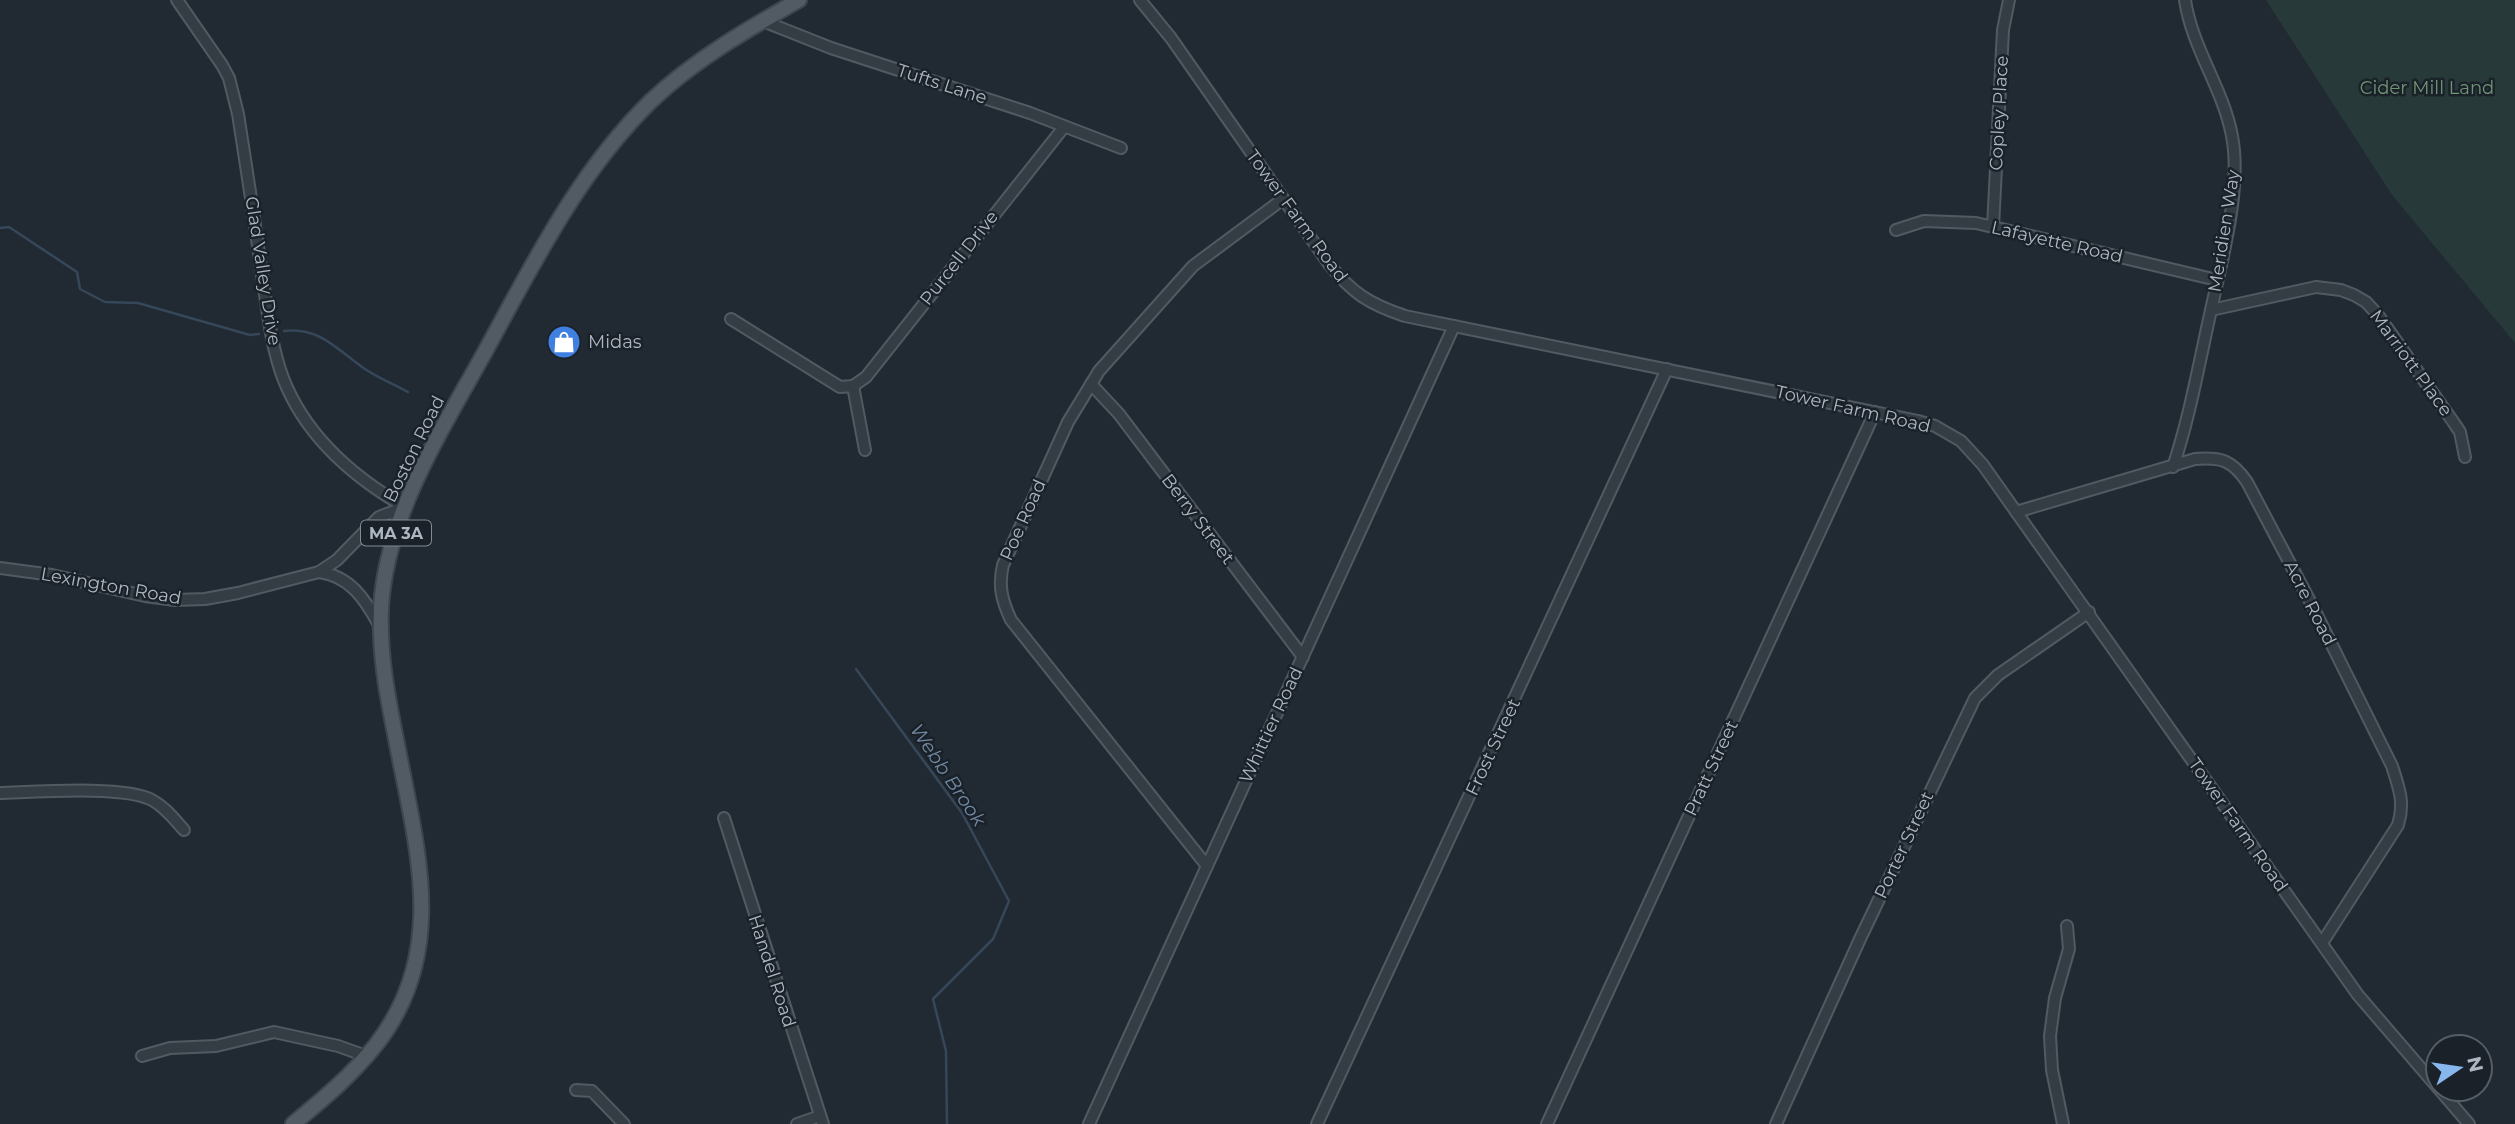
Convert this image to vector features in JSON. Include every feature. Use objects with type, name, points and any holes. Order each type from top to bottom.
[{"type":"main road","name":"Boston Road","points":[[293,1124],[328,1095],[366,1056],[393,1019],[412,978],[422,923],[418,860],[386,690],[380,628],[387,564],[405,508],[438,438],[529,271],[590,174],[650,102],[684,72],[799,0]]},
{"type":"street","name":"Glad Valley Drive","points":[[177,0],[222,65],[232,87],[271,333],[290,393],[305,420],[335,455],[361,478],[405,508]]},
{"type":"street","name":"Tower Farm Road","points":[[1140,0],[1171,38],[1328,264],[1354,292],[1368,302],[1384,309],[1454,326],[1935,426],[1961,441],[1983,465],[2089,612],[2358,995],[2424,1073]]},
{"type":"street","name":"Copley Place","points":[[1993,228],[2003,30],[2009,0]]},
{"type":"street","name":"Meridien Way","points":[[2173,467],[2186,428],[2234,184],[2234,146],[2218,88],[2195,42],[2185,0]]},
{"type":"street","name":"Tufts Lane","points":[[763,21],[831,48],[1030,113],[1121,148]]},
{"type":"street","name":"Purcell Drive","points":[[853,386],[866,377],[1064,127]]},
{"type":"street","name":"Poe Road","points":[[1207,866],[1011,620],[1004,604],[1000,579],[1003,565],[1068,422],[1091,384],[1124,342],[1193,266],[1283,199]]},
{"type":"street","name":"Lafayette Road","points":[[1896,230],[1914,223],[1940,220],[1976,223],[2217,280]]},
{"type":"street","name":"Marriott Place","points":[[2211,310],[2316,287],[2341,290],[2366,302],[2454,423],[2465,457]]},
{"type":"street","points":[[731,319],[840,387],[853,386],[865,450]]},
{"type":"street","name":"Whittier Road","points":[[1089,1124],[1454,326]]},
{"type":"street","name":"Frost Street","points":[[1317,1124],[1667,369]]},
{"type":"street","name":"Berry Street","points":[[1091,384],[1119,414],[1303,657]]},
{"type":"street","name":"Pratt Street","points":[[1547,1124],[1875,412]]},
{"type":"street","name":"Acre Road","points":[[2017,512],[2173,467],[2195,458],[2219,459],[2236,467],[2247,482],[2392,766],[2403,805],[2398,825],[2322,943]]},
{"type":"street","name":"Lexington Road","points":[[0,568],[62,577],[145,596],[191,601],[238,593],[319,572],[337,560],[379,517],[405,508]]},
{"type":"street","points":[[319,572],[348,582],[367,604],[380,628]]},
{"type":"street","name":"Porter Street","points":[[1776,1124],[1964,716],[1975,698],[1998,675],[2089,612]]},
{"type":"street","points":[[0,793],[112,792],[138,795],[161,805],[184,830]]},
{"type":"street","name":"Handel Road","points":[[724,818],[821,1120]]},
{"type":"street","points":[[2063,1124],[2057,1105],[2050,1036],[2055,998],[2069,949],[2067,926]]},
{"type":"street","points":[[142,1056],[170,1048],[216,1046],[274,1032],[338,1046],[366,1056]]},
{"type":"street","points":[[576,1090],[592,1091],[624,1124]]},
{"type":"street","name":"Tower Farm Road","points":[[2450,1103],[2469,1124]]},
{"type":"street","points":[[797,1124],[821,1120]]},
{"type":"green space","name":"Cider Mill Land","points":[[2266,0],[2515,0],[2515,343],[2392,195]]},
{"type":"waterway","points":[[0,228],[9,227],[77,272],[80,289],[105,302],[138,303],[250,335],[259,334]]},
{"type":"waterway","points":[[284,331],[319,336],[370,372],[408,392]]},
{"type":"waterway","name":"Webb Brook","points":[[856,669],[962,813],[1009,901],[993,939],[933,999],[946,1051],[947,1124]]},
{"type":"place","name":"Midas","points":[[564,342]]}]
